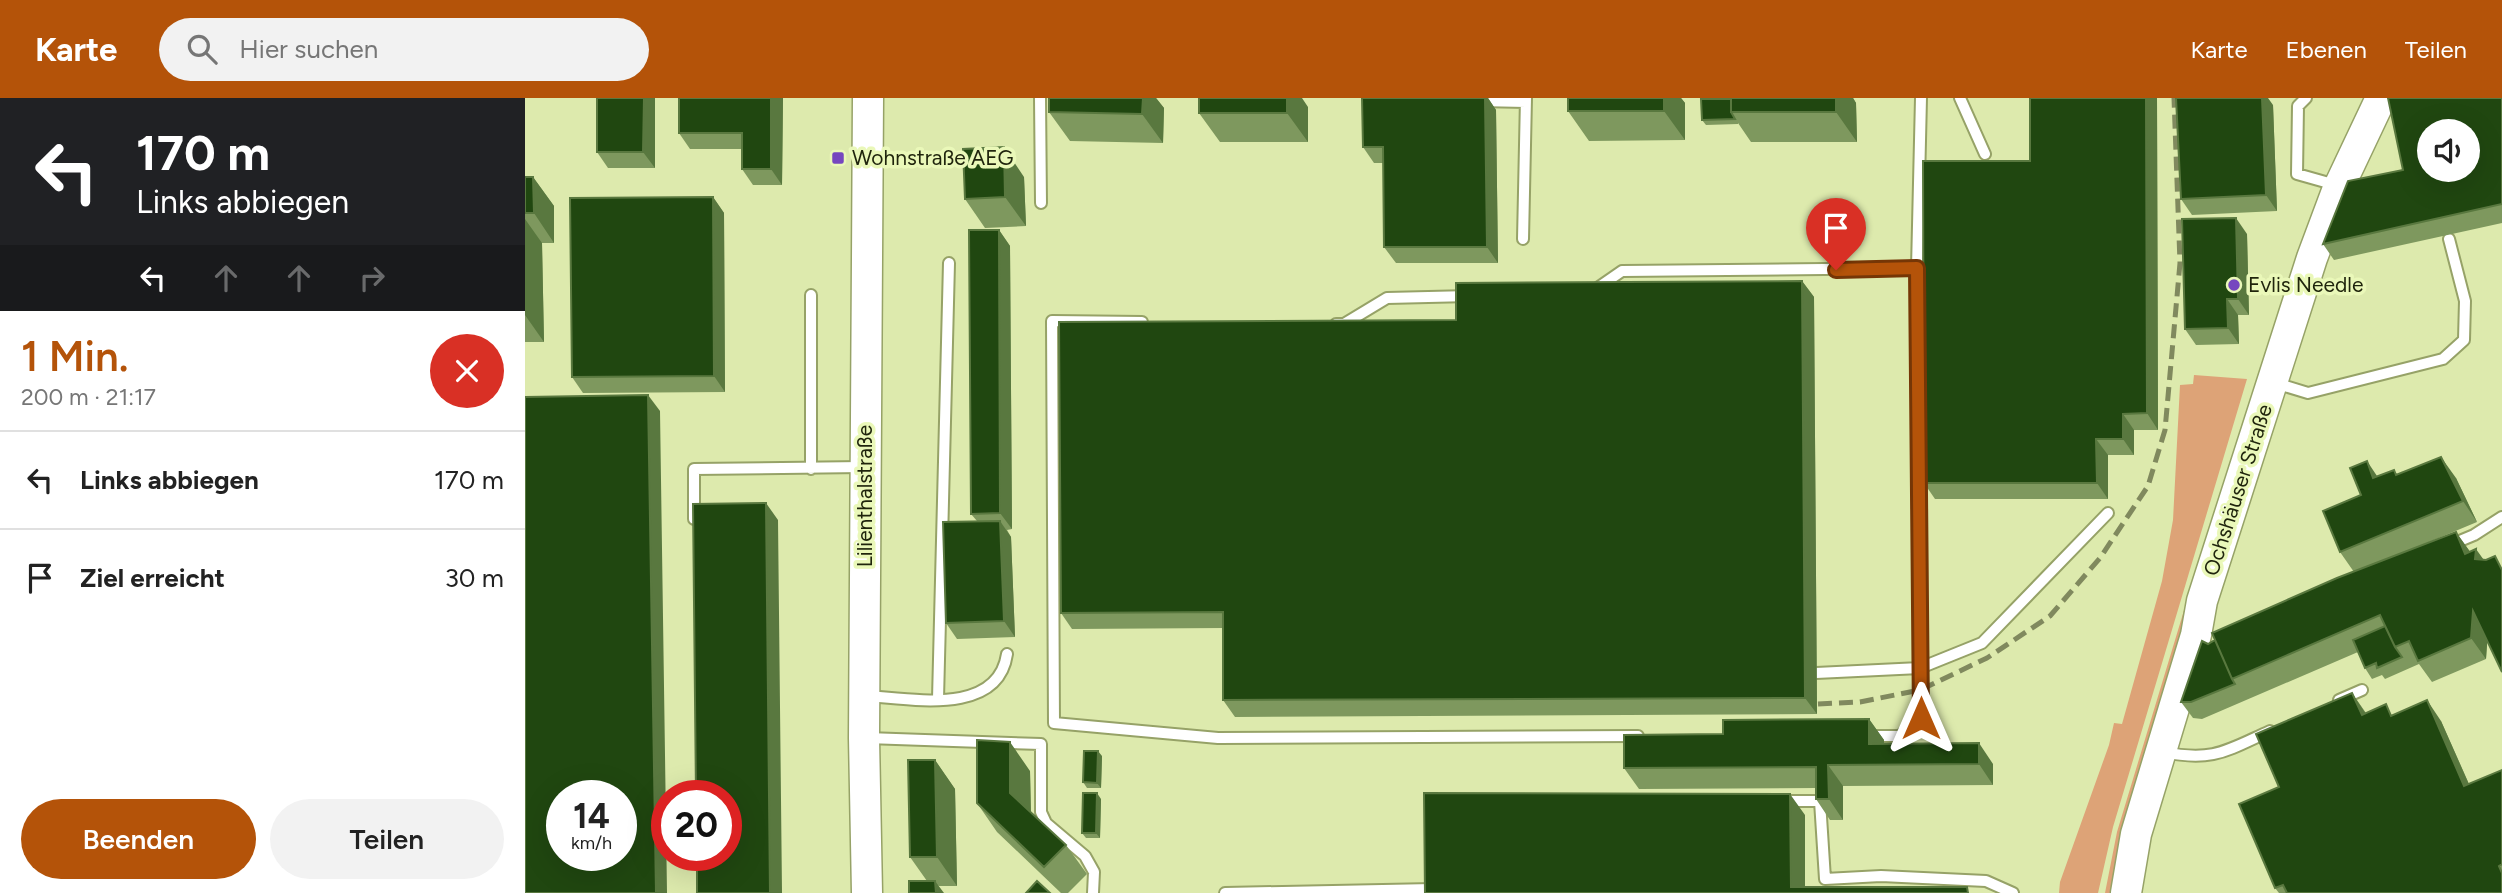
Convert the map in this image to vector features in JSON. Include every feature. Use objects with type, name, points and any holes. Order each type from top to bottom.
[{"type":"street","name":"Lilienthalstraße","points":[[867,893],[864,696],[868,98]]},
{"type":"street","name":"Ochshäuser Straße","points":[[2126,893],[2136,834],[2160,751],[2202,635],[2203,601],[2312,258],[2339,186],[2376,101]]},
{"type":"lane","points":[[1040,98],[1041,203]]},
{"type":"lane","points":[[1858,736],[1900,736],[1921,718],[1917,268],[1921,98]]},
{"type":"lane","points":[[1960,98],[1985,155]]},
{"type":"lane","points":[[2306,98],[2298,106],[2297,174],[2339,186]]},
{"type":"lane","points":[[1473,101],[1526,100],[1523,239]]},
{"type":"lane","points":[[2273,382],[2308,393],[2443,359],[2464,340],[2465,301],[2449,239]]},
{"type":"lane","points":[[938,699],[949,263]]},
{"type":"lane","points":[[1587,295],[1622,271],[1917,268]]},
{"type":"lane","points":[[811,295],[811,469]]},
{"type":"lane","points":[[1330,324],[1344,324],[1388,298],[1477,296]]},
{"type":"lane","points":[[1149,322],[1052,321],[1055,723],[1218,738],[1650,736]]},
{"type":"lane","points":[[694,536],[694,469],[866,467]]},
{"type":"lane","points":[[1817,673],[1920,668],[1982,643],[2108,513]]},
{"type":"lane","points":[[2437,551],[2474,535],[2502,517]]},
{"type":"lane","points":[[864,696],[960,698],[986,690],[1002,674],[1007,654]]},
{"type":"lane","points":[[2325,706],[2362,690]]},
{"type":"lane","points":[[2160,751],[2185,757],[2216,756],[2277,728]]},
{"type":"lane","points":[[864,738],[1041,744],[1041,812],[1046,823],[1085,856],[1094,872],[1093,893]]},
{"type":"lane","points":[[1765,802],[1820,801],[1825,879],[1881,876],[1986,881],[2013,893]]},
{"type":"lane","points":[[1225,893],[1433,891],[1432,876]]},
{"type":"shaded area","points":[[2194,375],[2247,379],[2113,827],[2098,893],[2059,893],[2060,882],[2109,745],[2114,723],[2122,724],[2162,581],[2173,520],[2180,385],[2193,384]]},
{"type":"shaded area","points":[[2208,531],[2215,535],[2114,893],[2105,893],[2117,832]]},
{"type":"building","points":[[597,98],[644,98],[643,152],[597,152]]},
{"type":"building","points":[[679,98],[771,98],[771,169],[742,169],[742,133],[679,133]]},
{"type":"building","points":[[1049,98],[1143,98],[1142,114],[1049,112]]},
{"type":"building","points":[[1199,98],[1287,98],[1287,113],[1199,113]]},
{"type":"building","points":[[1362,98],[1485,98],[1487,247],[1384,247],[1383,147],[1363,147]]},
{"type":"building","points":[[1568,98],[1664,98],[1664,111],[1568,111]]},
{"type":"building","points":[[1731,98],[1836,98],[1836,112],[1731,112]]},
{"type":"building","points":[[2030,98],[2146,98],[2147,413],[2123,414],[2123,439],[2096,439],[2097,483],[1924,483],[1923,161],[2030,161]]},
{"type":"building","points":[[2176,98],[2262,98],[2266,195],[2181,199]]},
{"type":"building","points":[[2388,98],[2502,98],[2502,204],[2323,244],[2348,181],[2403,170]]},
{"type":"building","points":[[1701,99],[1731,99],[1731,112],[1735,119],[1702,120]]},
{"type":"building","points":[[1004,147],[1005,197],[965,199],[963,149]]},
{"type":"building","points":[[525,177],[533,177],[534,213],[525,213]]},
{"type":"building","points":[[713,197],[714,376],[572,377],[570,198]]},
{"type":"building","points":[[2236,218],[2238,299],[2227,299],[2228,328],[2185,329],[2182,219]]},
{"type":"building","points":[[969,230],[999,230],[1000,513],[971,514]]},
{"type":"building","points":[[1802,281],[1805,698],[1223,700],[1223,612],[1061,613],[1059,322],[1456,320],[1456,283]]},
{"type":"building","points":[[648,395],[654,780],[651,780],[651,871],[656,871],[656,893],[525,893],[525,397]]},
{"type":"building","points":[[2441,457],[2463,501],[2340,552],[2323,511],[2361,495],[2350,468],[2367,461],[2373,478],[2394,470],[2396,475]]},
{"type":"building","points":[[766,503],[770,893],[697,893],[697,871],[742,871],[742,780],[696,780],[693,504]]},
{"type":"building","points":[[1000,521],[1004,621],[946,623],[943,522]]},
{"type":"building","points":[[2456,532],[2465,554],[2476,549],[2475,559],[2486,560],[2495,556],[2502,570],[2502,672],[2473,611],[2471,638],[2418,661],[2409,641],[2395,647],[2380,615],[2232,679],[2212,633],[2337,578]]},
{"type":"building","points":[[2385,626],[2402,657],[2377,668],[2376,663],[2365,668],[2353,640]]},
{"type":"building","points":[[2215,640],[2235,684],[2191,702],[2181,702],[2202,641],[2208,644]]},
{"type":"building","points":[[2352,693],[2362,715],[2386,704],[2391,716],[2427,700],[2464,786],[2502,770],[2502,864],[2499,866],[2502,873],[2502,893],[2287,893],[2283,885],[2275,888],[2239,804],[2279,787],[2256,734]]},
{"type":"building","points":[[1869,719],[1869,744],[1979,743],[1979,764],[1828,765],[1829,799],[1816,799],[1816,767],[1624,768],[1624,735],[1723,734],[1723,720]]},
{"type":"building","points":[[977,740],[1010,742],[1010,793],[1066,845],[1044,867],[977,803]]},
{"type":"building","points":[[1084,751],[1098,751],[1097,783],[1083,782]]},
{"type":"building","points":[[908,760],[935,760],[937,857],[910,857]]},
{"type":"building","points":[[1083,793],[1097,793],[1096,833],[1082,833]]},
{"type":"building","points":[[1424,793],[1790,794],[1791,887],[1967,887],[1968,893],[1425,893]]},
{"type":"building","points":[[909,881],[935,881],[936,893],[909,893]]},
{"type":"building","points":[[1037,881],[1050,893],[1026,893]]},
{"type":"railway","points":[[1818,704],[1860,702],[1920,690],[1987,658],[2050,616],[2100,558],[2148,486],[2165,430],[2180,263],[2174,98]]},
{"type":"place","name":"Wohnstraße AEG","points":[[838,158]]},
{"type":"place","name":"Evlis Needle","points":[[2234,285]]},
{"type":"route","points":[[1836,270],[1917,268],[1921,718]]}]
